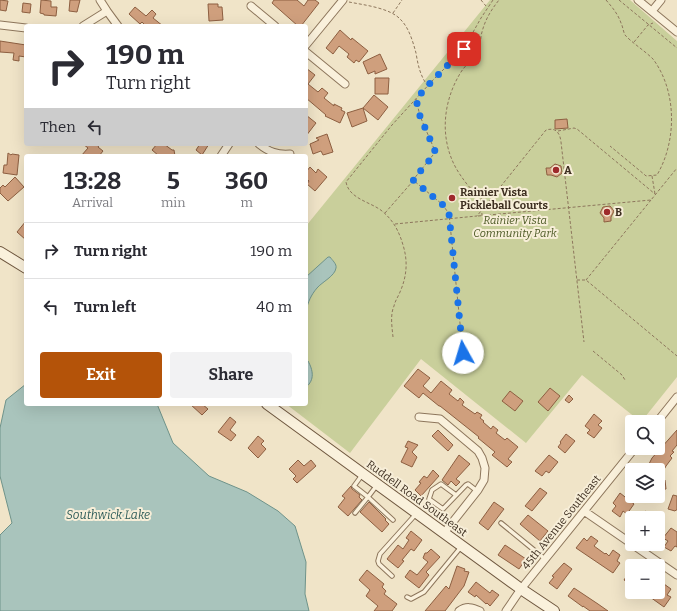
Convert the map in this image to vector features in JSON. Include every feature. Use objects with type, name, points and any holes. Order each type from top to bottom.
[{"type":"main road","points":[[0,252],[24,267]]},
{"type":"main road","name":"Ruddell Road Southeast","points":[[270,406],[461,546],[554,611]]},
{"type":"street","points":[[100,0],[116,24]]},
{"type":"street","points":[[638,0],[677,32]]},
{"type":"street","points":[[652,11],[661,0]]},
{"type":"street","points":[[308,44],[346,1]]},
{"type":"street","points":[[251,6],[273,24]]},
{"type":"street","points":[[86,24],[107,12]]},
{"type":"street","points":[[0,25],[24,28]]},
{"type":"street","points":[[308,54],[345,84]]},
{"type":"street","points":[[261,146],[268,152],[276,154]]},
{"type":"street","points":[[662,415],[677,397]]},
{"type":"street","points":[[419,417],[440,419],[478,451],[482,458],[484,480],[444,533]]},
{"type":"street","name":"45th Avenue Southeast","points":[[506,611],[521,589],[629,455]]},
{"type":"street","points":[[584,511],[677,575]]},
{"type":"street","points":[[459,611],[469,607],[480,611]]},
{"type":"lane","points":[[363,474],[354,486],[393,520]]},
{"type":"lane","points":[[355,512],[377,484]]},
{"type":"lane","points":[[456,495],[441,484],[432,490],[429,499],[443,509],[466,485],[468,484],[477,491]]},
{"type":"lane","points":[[392,576],[379,564],[378,559],[382,552],[416,513]]},
{"type":"lane","points":[[501,523],[545,559]]},
{"type":"lane","points":[[407,597],[411,599],[424,592],[461,546]]},
{"type":"path","points":[[393,14],[402,0]]},
{"type":"path","points":[[481,0],[486,6]]},
{"type":"path","points":[[393,336],[393,307],[407,272],[406,256],[403,245],[395,224],[384,213],[351,193],[346,182],[392,125],[428,85],[463,50],[493,0]]},
{"type":"path","points":[[482,216],[481,193],[476,192],[457,170],[449,151],[445,129],[446,110],[451,93],[463,70],[479,50],[481,33],[486,20],[499,0]]},
{"type":"path","points":[[606,0],[618,17],[624,34],[653,60],[667,79]]},
{"type":"path","points":[[619,0],[677,48]]},
{"type":"path","points":[[346,1],[374,7],[400,18],[413,42],[421,76],[428,85]]},
{"type":"path","points":[[634,42],[648,25],[653,23]]},
{"type":"path","points":[[463,50],[473,58]]},
{"type":"path","points":[[384,213],[433,156],[435,151],[420,116],[416,99]]},
{"type":"path","points":[[478,216],[546,130],[549,129],[558,132],[574,128],[577,129],[655,195]]},
{"type":"path","points":[[558,132],[562,142],[584,342]]},
{"type":"path","points":[[610,146],[645,175],[657,175],[667,160]]},
{"type":"path","points":[[586,280],[677,168]]},
{"type":"path","points":[[652,176],[655,195]]},
{"type":"path","points":[[413,180],[447,209],[463,353]]},
{"type":"path","points":[[395,224],[651,200]]},
{"type":"path","points":[[577,280],[586,280],[677,356]]},
{"type":"path","points":[[593,351],[622,375],[625,380]]},
{"type":"green space","name":"Rainier Vista Community Park","points":[[490,0],[630,0],[677,41],[677,377],[647,415],[632,415],[582,375],[526,443],[421,359],[350,453],[289,406],[308,406],[308,224]]},
{"type":"water","points":[[328,257],[330,257],[335,264],[335,271],[315,291],[308,305],[308,275]]},
{"type":"water","points":[[308,361],[312,371],[312,378],[308,385]]},
{"type":"water","name":"Southwick Lake","points":[[24,386],[24,406],[158,406],[173,443],[209,476],[247,492],[278,511],[295,526],[306,562],[305,594],[309,611],[0,611],[0,535],[12,523],[0,476],[0,428],[6,400]]},
{"type":"building","points":[[0,0],[8,1],[6,11],[0,10]]},
{"type":"building","points":[[41,0],[51,1],[51,7],[57,7],[56,16],[44,15],[40,13]]},
{"type":"building","points":[[70,0],[80,0],[77,12],[69,11]]},
{"type":"building","points":[[274,0],[297,0],[304,6],[308,0],[315,0],[319,3],[303,24],[296,24],[272,3]]},
{"type":"building","points":[[23,3],[31,4],[30,13],[22,12]]},
{"type":"building","points":[[208,4],[218,4],[218,7],[222,7],[223,20],[209,21]]},
{"type":"building","points":[[135,7],[146,16],[152,10],[156,14],[153,18],[160,24],[144,24],[142,22],[140,24],[129,14]]},
{"type":"building","points":[[340,30],[351,40],[352,38],[368,51],[359,62],[356,60],[354,63],[347,57],[349,54],[339,46],[333,54],[326,48]]},
{"type":"building","points":[[0,41],[24,45],[24,57],[19,56],[19,61],[13,60],[14,53],[0,52]]},
{"type":"building","points":[[380,54],[387,69],[375,74],[375,71],[368,74],[363,62]]},
{"type":"building","points":[[308,70],[315,75],[308,84]]},
{"type":"building","points":[[375,78],[389,78],[388,94],[375,94]]},
{"type":"building","points":[[308,84],[318,92],[322,88],[328,93],[324,98],[334,106],[334,104],[342,108],[341,110],[345,112],[340,123],[325,116],[326,115],[308,100]]},
{"type":"building","points":[[374,95],[388,107],[378,120],[363,108]]},
{"type":"building","points":[[363,108],[367,121],[352,127],[347,113]]},
{"type":"building","points":[[308,117],[316,123],[308,133]]},
{"type":"building","points":[[567,119],[568,128],[555,129],[555,120]]},
{"type":"building","points":[[327,134],[333,152],[323,155],[321,151],[313,154],[310,144],[319,140],[316,138]]},
{"type":"building","points":[[86,146],[99,146],[103,151],[101,154],[83,154],[88,148]]},
{"type":"building","points":[[155,146],[167,146],[174,150],[175,154],[157,154],[152,150]]},
{"type":"building","points":[[199,146],[208,146],[203,154],[196,150]]},
{"type":"building","points":[[8,153],[11,155],[19,155],[17,175],[3,173],[4,165],[7,165]]},
{"type":"building","name":"A","points":[[555,164],[561,166],[562,173],[557,177],[547,175],[546,168],[550,168]]},
{"type":"building","points":[[310,167],[316,173],[318,169],[327,177],[315,191],[308,185],[308,170]]},
{"type":"building","points":[[15,177],[24,187],[8,201],[0,193],[0,188],[3,185],[5,187]]},
{"type":"building","name":"B","points":[[610,206],[614,211],[611,221],[604,222],[604,218],[600,213],[603,207]]},
{"type":"building","points":[[24,223],[24,238],[17,232]]},
{"type":"building","points":[[418,369],[430,378],[423,386],[431,393],[441,381],[452,390],[449,394],[458,401],[460,398],[464,402],[462,405],[475,414],[477,412],[482,415],[480,418],[484,421],[483,422],[491,429],[493,426],[498,430],[496,433],[505,440],[507,438],[518,447],[508,459],[512,462],[507,467],[492,455],[495,452],[478,438],[479,437],[440,406],[423,393],[419,398],[404,386]]},
{"type":"building","points":[[550,388],[560,396],[548,411],[538,402]]},
{"type":"building","points":[[510,391],[523,401],[515,411],[502,401]]},
{"type":"building","points":[[569,395],[573,399],[569,403],[565,400]]},
{"type":"building","points":[[192,406],[204,406],[208,409],[202,415]]},
{"type":"building","points":[[594,414],[602,421],[598,425],[602,428],[594,438],[587,433],[590,430],[585,426]]},
{"type":"building","points":[[230,417],[236,422],[230,430],[236,435],[231,441],[218,432]]},
{"type":"building","points":[[438,430],[453,445],[448,451],[432,436]]},
{"type":"building","points":[[677,430],[677,445],[672,451],[674,452],[670,456],[672,458],[665,468],[665,463],[650,463],[655,455],[665,455],[665,443]]},
{"type":"building","points":[[566,434],[575,441],[565,453],[558,447]]},
{"type":"building","points":[[258,436],[264,441],[261,444],[266,449],[258,458],[248,448]]},
{"type":"building","points":[[408,441],[418,445],[412,452],[417,457],[412,467],[401,462],[408,448],[405,447]]},
{"type":"building","points":[[459,455],[470,464],[456,479],[460,482],[456,486],[451,481],[448,485],[442,480]]},
{"type":"building","points":[[549,455],[558,462],[549,473],[546,471],[542,476],[535,471]]},
{"type":"building","points":[[298,460],[304,466],[311,460],[316,466],[297,483],[293,479],[296,476],[289,469]]},
{"type":"building","points":[[433,470],[439,476],[421,496],[415,490],[421,483],[419,482],[424,476],[427,478]]},
{"type":"building","points":[[351,486],[352,489],[360,495],[359,497],[362,500],[348,516],[338,507],[345,498],[342,496]]},
{"type":"building","points":[[540,488],[547,493],[532,511],[525,506]]},
{"type":"building","points":[[620,493],[625,497],[625,503],[634,504],[629,511],[625,511],[625,512],[623,511],[620,517],[612,511],[616,506],[613,503]]},
{"type":"building","points":[[673,495],[677,496],[677,510],[675,511],[668,509]]},
{"type":"building","points":[[369,502],[389,524],[382,532],[360,512]]},
{"type":"building","points":[[494,502],[504,509],[488,530],[479,523]]},
{"type":"building","points":[[528,515],[548,531],[540,541],[520,524]]},
{"type":"building","points":[[671,528],[677,532],[677,547],[675,546],[671,551],[665,548],[668,541],[665,539],[665,536]]},
{"type":"building","points":[[411,531],[422,540],[414,551],[411,549],[402,560],[404,561],[398,568],[387,559],[398,545],[403,549],[409,540],[406,538]]},
{"type":"building","points":[[591,536],[598,541],[594,546],[605,554],[606,553],[609,556],[613,550],[620,555],[617,561],[620,563],[613,573],[576,548],[584,538],[587,541]]},
{"type":"building","points":[[505,545],[526,559],[519,569],[498,555]]},
{"type":"building","points":[[431,549],[440,557],[426,572],[429,575],[419,588],[405,577],[410,570],[417,575],[428,562],[423,558],[425,553]]},
{"type":"building","points":[[564,563],[572,569],[557,589],[549,583],[554,577],[552,576]]},
{"type":"building","points":[[457,566],[465,569],[464,571],[469,572],[464,586],[445,611],[425,611],[446,586],[449,589]]},
{"type":"building","points":[[367,570],[384,584],[382,587],[386,591],[384,594],[397,604],[392,611],[374,611],[378,606],[366,596],[370,590],[359,580]]},
{"type":"building","points":[[476,582],[490,593],[492,590],[499,595],[490,606],[476,595],[475,597],[468,592]]},
{"type":"building","points":[[665,585],[671,589],[667,595],[671,597],[664,607],[653,599],[665,599]]},
{"type":"building","points":[[574,588],[608,611],[590,611],[583,607],[568,596]]},
{"type":"place","name":"A","points":[[556,170]]},
{"type":"place","name":"Rainier Vista Pickleball Courts","points":[[452,198]]},
{"type":"place","name":"B","points":[[607,212]]},
{"type":"route","points":[[463,353],[449,214],[443,205],[413,180],[433,156],[435,151],[420,116],[416,99],[464,49]]}]
